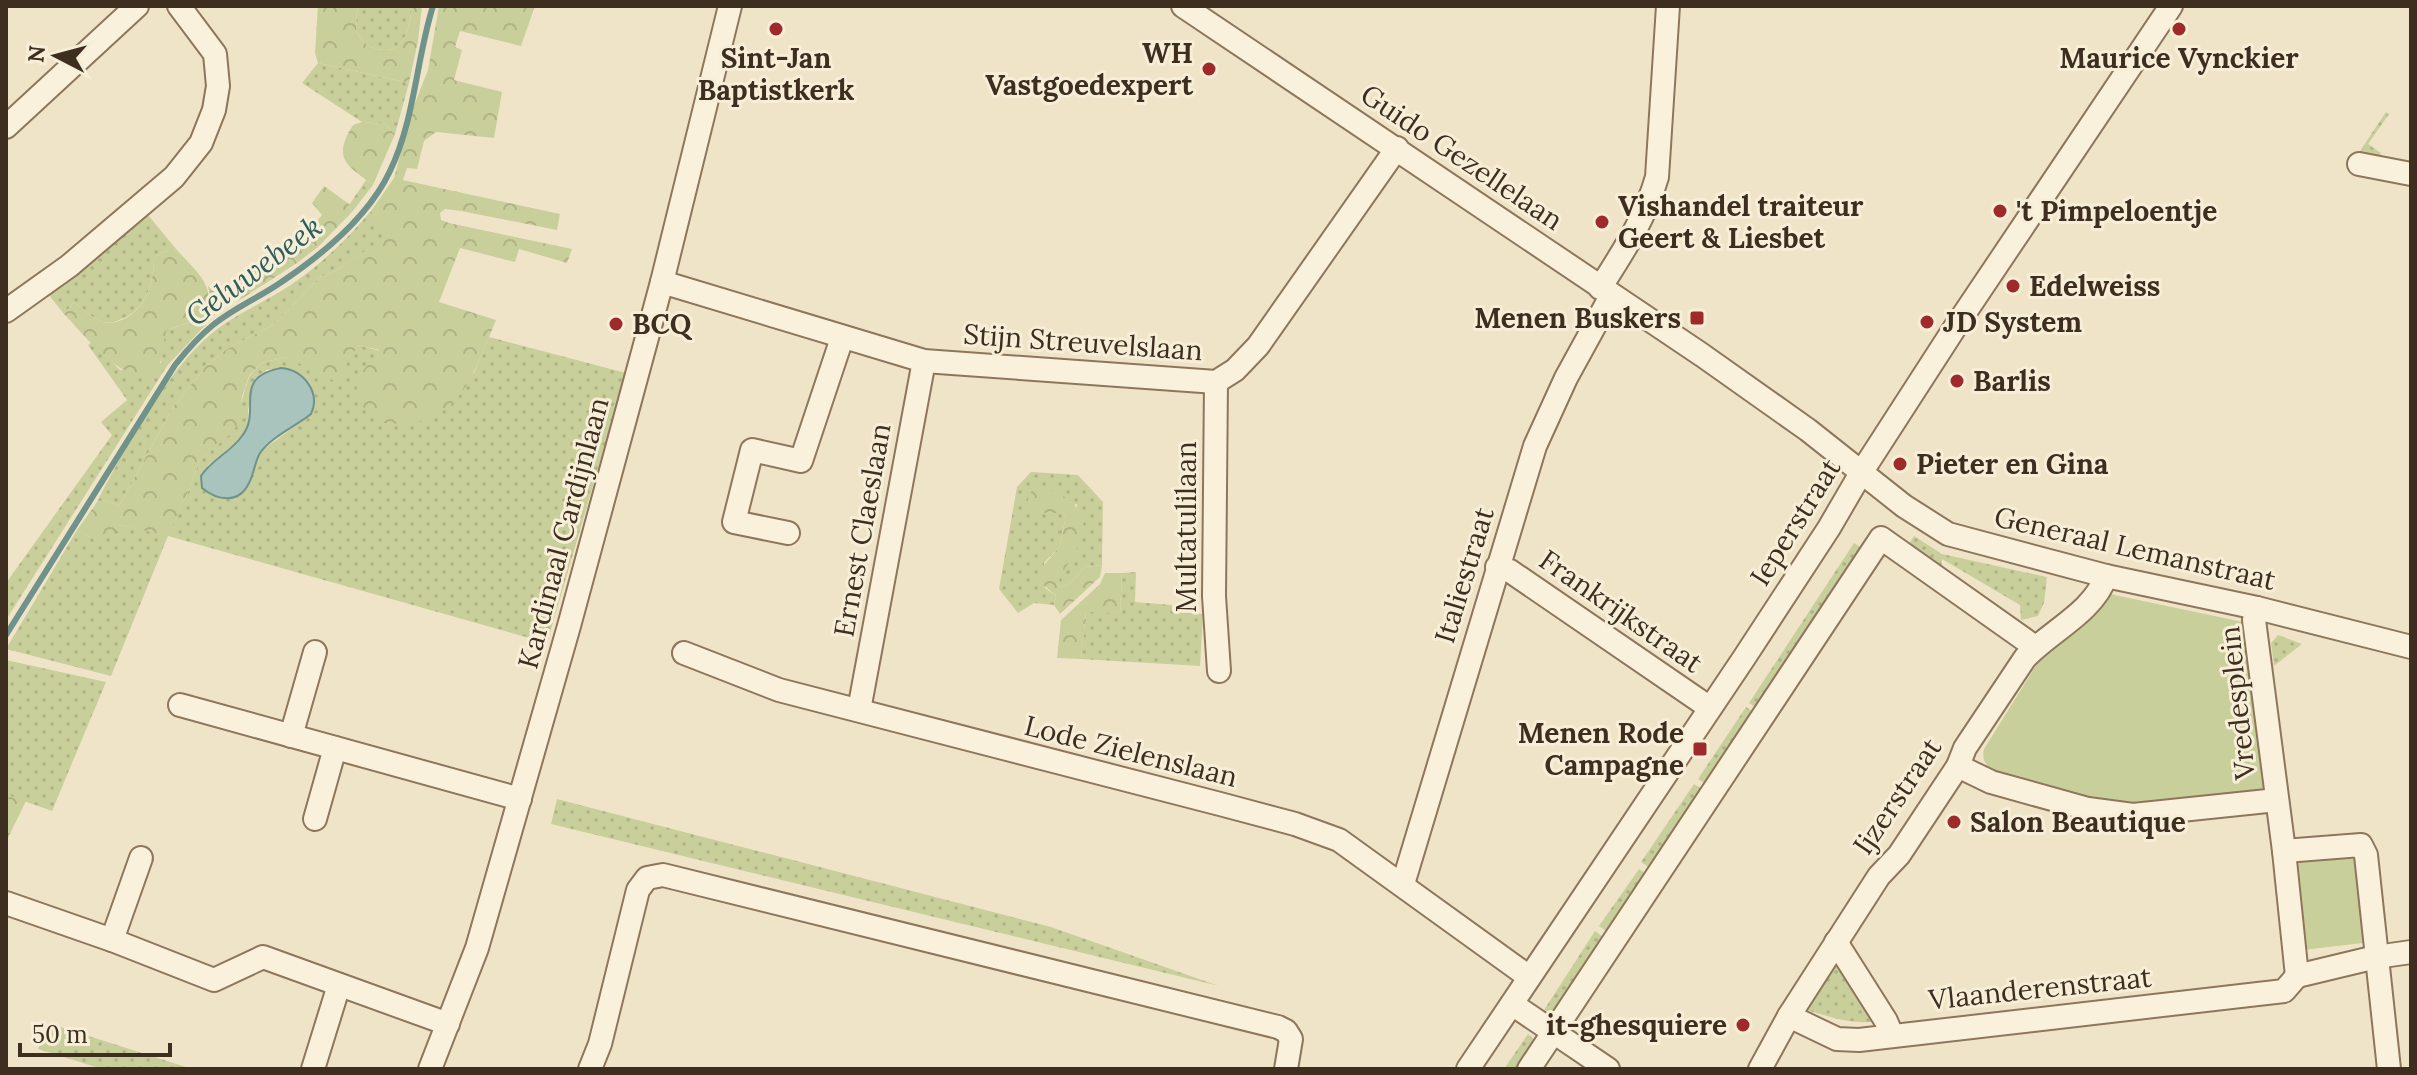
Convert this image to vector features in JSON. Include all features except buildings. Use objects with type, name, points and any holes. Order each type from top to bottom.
[{"type":"street","points":[[6,127],[137,6]]},
{"type":"street","points":[[6,311],[69,266],[174,177],[201,143],[218,86],[215,54],[179,6]]},
{"type":"street","name":"Kardinaal Cardijnlaan","points":[[430,1069],[477,948],[520,799],[662,282],[730,6]]},
{"type":"street","name":"Guido Gezellelaan","points":[[1183,6],[1397,148],[1808,430],[1861,473]]},
{"type":"street","name":"Italiestraat","points":[[1403,884],[1535,446],[1650,201],[1657,177],[1668,6]]},
{"type":"street","name":"Ieperstraat","points":[[1468,1069],[1829,528],[1954,329],[2171,6]]},
{"type":"street","name":"Stijn Streuvelslaan","points":[[662,282],[924,361],[1216,382],[1235,370],[1258,346],[1397,148]]},
{"type":"street","points":[[2359,164],[2411,174]]},
{"type":"street","points":[[788,533],[734,522],[752,450],[801,461],[842,338]]},
{"type":"street","name":"Ernest Claeslaan","points":[[859,710],[924,361]]},
{"type":"street","name":"Multatulilaan","points":[[1216,382],[1214,596],[1219,671]]},
{"type":"street","name":"Generaal Lemanstraat","points":[[1861,473],[1948,534],[2106,576],[2257,608],[2411,647]]},
{"type":"street","points":[[1529,1069],[1881,538],[2035,647]]},
{"type":"street","name":"Frankrijkstraat","points":[[1497,567],[1510,571],[1710,708]]},
{"type":"street","name":"Ijzerstraat","points":[[1760,1069],[1836,942],[1879,876],[1899,855],[2025,658],[2074,617],[2101,589],[2106,576]]},
{"type":"street","name":"Vredesplein","points":[[1958,766],[1991,782],[2088,809],[2133,815],[2277,800],[2254,620],[2257,608]]},
{"type":"street","points":[[291,736],[315,652]]},
{"type":"street","name":"Lode Zielenslaan","points":[[684,653],[779,690],[1295,824],[1339,840],[1529,977]]},
{"type":"street","points":[[180,705],[520,799]]},
{"type":"street","points":[[315,819],[335,748]]},
{"type":"street","points":[[2277,800],[2297,976]]},
{"type":"street","points":[[2284,851],[2361,845],[2366,855],[2389,1069]]},
{"type":"street","points":[[112,940],[141,858]]},
{"type":"street","points":[[590,1069],[600,1044],[638,890],[647,878],[663,875],[1278,1027],[1286,1031],[1291,1039],[1286,1069]]},
{"type":"street","points":[[6,903],[214,980],[263,957],[448,1024]]},
{"type":"street","points":[[1836,942],[1892,1035]]},
{"type":"street","name":"Vlaanderenstraat","points":[[1789,1016],[1837,1039],[1859,1040],[2284,991],[2297,976],[2411,952]]},
{"type":"street","points":[[313,1069],[339,985]]},
{"type":"street","points":[[1512,1004],[1608,1069]]},
{"type":"green space","points":[[318,6],[358,6],[356,26],[360,37],[369,46],[384,50],[393,49],[404,40],[412,6],[422,6],[409,83],[318,63],[315,53]]},
{"type":"green space","points":[[358,6],[412,6],[404,40],[393,49],[384,50],[364,42],[356,28]]},
{"type":"green space","points":[[439,6],[535,6],[521,46],[460,31],[455,47],[462,50],[454,80],[502,92],[494,138],[436,132],[424,141],[417,169],[407,168],[403,180],[560,214],[557,230],[461,211],[445,209],[440,213],[441,220],[449,223],[572,249],[567,263],[519,249],[515,262],[460,248],[439,302],[496,320],[468,383],[457,399],[443,411],[425,420],[376,422],[355,397],[358,377],[379,350],[358,345],[336,382],[286,357],[261,363],[249,376],[233,432],[199,461],[168,536],[120,525],[112,535],[96,540],[77,530],[97,502],[104,500],[119,506],[174,406],[207,365],[227,349],[276,323],[320,277],[335,271],[389,235],[371,211],[394,178],[413,108],[428,70]]},
{"type":"green space","points":[[318,63],[409,83],[395,134],[385,124],[362,122],[302,83]]},
{"type":"green space","points":[[2386,112],[2389,114],[2368,144],[2381,153],[2377,158],[2358,154]]},
{"type":"green space","points":[[362,122],[385,124],[395,134],[373,185],[349,166],[343,153],[343,145],[353,125]]},
{"type":"green space","points":[[366,180],[373,185],[352,212],[349,205]]},
{"type":"green space","points":[[324,186],[349,204],[352,212],[318,247],[311,244],[307,233],[322,215],[312,203]]},
{"type":"green space","points":[[371,211],[390,235],[335,271],[320,277],[276,323],[227,349],[207,365],[174,406],[119,506],[104,500],[97,502],[147,412],[195,349],[220,327],[312,269]]},
{"type":"green space","points":[[148,215],[177,250],[154,257],[150,286],[142,303],[128,316],[105,323],[74,302],[64,314],[48,294]]},
{"type":"green space","points":[[307,233],[311,244],[318,247],[297,263],[289,249]]},
{"type":"green space","points":[[289,249],[297,263],[238,301],[233,282],[242,272],[273,262]]},
{"type":"green space","points":[[177,250],[207,288],[209,297],[205,317],[167,330],[158,366],[148,374],[136,375],[108,359],[64,314],[74,302],[102,322],[119,321],[128,316],[147,295],[154,257]]},
{"type":"green space","points":[[208,286],[226,303],[167,366],[6,620],[6,583],[112,435],[101,422],[127,400],[88,345],[92,342],[120,370],[161,363],[167,330],[206,317],[211,304]]},
{"type":"green space","points":[[489,337],[626,373],[547,643],[168,536],[111,676],[6,649],[77,530],[96,540],[120,525],[168,535],[199,461],[232,432],[249,377],[261,363],[286,357],[305,365],[358,345],[380,351],[358,377],[474,373]],"holes":[[[291,369],[309,383],[298,424],[260,452],[249,484],[207,466],[242,437],[249,423],[248,409],[266,370]]]},
{"type":"green space","points":[[1031,472],[1078,475],[1103,502],[1102,565],[1085,567],[1069,584],[1059,587],[1059,575],[1077,548],[1077,504],[1042,514],[1053,511],[1066,515],[1060,546],[1044,563],[1045,588],[1056,596],[1054,605],[1034,603],[1018,613],[999,589],[1017,487]]},
{"type":"green space","points":[[1047,488],[1070,501],[1082,516],[1084,524],[1079,545],[1061,575],[1059,587],[1069,584],[1085,567],[1102,565],[1100,577],[1060,614],[1054,605],[1056,596],[1039,581],[1038,572],[1060,546],[1066,515],[1040,513],[1026,505],[1032,490]]},
{"type":"green space","points":[[1914,536],[1942,554],[2047,577],[2044,603],[2038,616],[2021,620],[2020,605],[1942,559],[1941,573],[1906,548]]},
{"type":"green space","points":[[1854,543],[1866,551],[1760,710],[1749,703]]},
{"type":"green space","points":[[1136,572],[1135,602],[1172,605],[1172,612],[1203,614],[1200,666],[1081,659],[1086,611],[1120,613],[1122,573]]},
{"type":"green space","points":[[1105,573],[1122,573],[1120,613],[1086,612],[1081,659],[1057,658],[1061,620],[1100,584]]},
{"type":"green space","points":[[2110,594],[2243,622],[2264,787],[2260,795],[2112,805],[2036,786],[2002,775],[1987,765],[1984,749],[2040,659]]},
{"type":"green space","points":[[2278,635],[2302,644],[2274,666],[2271,643]]},
{"type":"green space","points":[[6,660],[106,682],[52,811],[10,796],[6,801]]},
{"type":"green space","points":[[1746,707],[1757,714],[1709,786],[1698,779]]},
{"type":"green space","points":[[1694,784],[1706,792],[1653,870],[1641,862]]},
{"type":"green space","points":[[10,796],[26,801],[6,842],[6,801]]},
{"type":"green space","points":[[557,799],[1051,927],[1219,986],[551,824]]},
{"type":"green space","points":[[2360,853],[2371,942],[2303,950],[2293,862]]},
{"type":"green space","points":[[1639,869],[1649,876],[1610,934],[1599,926]]},
{"type":"green space","points":[[1595,931],[1607,940],[1559,1011],[1552,1013],[1544,1010]]},
{"type":"green space","points":[[1841,956],[1880,1021],[1852,1021],[1807,1010]]},
{"type":"green space","points":[[48,1023],[192,1069],[102,1069],[38,1049]]},
{"type":"green space","points":[[1528,1034],[1536,1041],[1521,1069],[1504,1069]]},
{"type":"water","points":[[281,368],[297,373],[308,384],[314,398],[311,414],[265,447],[258,456],[245,490],[234,497],[215,496],[202,488],[201,476],[232,447],[248,426],[250,396],[256,379]]},
{"type":"waterway","name":"Geluwebeek","points":[[6,635],[184,354],[221,319],[280,283],[327,248],[357,220],[381,188],[405,131],[433,6]]},
{"type":"place","name":"Sint-Jan Baptistkerk","points":[[776,29]]},
{"type":"place","name":"Maurice Vynckier","points":[[2179,29]]},
{"type":"place","name":"WH Vastgoedexpert","points":[[1209,69]]},
{"type":"place","name":"'t Pimpeloentje","points":[[2000,211]]},
{"type":"place","name":"Vishandel traiteur Geert & Liesbet","points":[[1602,222]]},
{"type":"place","name":"Edelweiss","points":[[2013,286]]},
{"type":"place","name":"Menen Buskers","points":[[1697,318]]},
{"type":"place","name":"JD System","points":[[1927,322]]},
{"type":"place","name":"BCQ","points":[[616,324]]},
{"type":"place","name":"Barlis","points":[[1957,381]]},
{"type":"place","name":"Pieter en Gina","points":[[1900,464]]},
{"type":"place","name":"Menen Rode Campagne","points":[[1700,749]]},
{"type":"place","name":"Salon Beautique","points":[[1954,822]]},
{"type":"place","name":"it-ghesquiere","points":[[1743,1025]]}]
